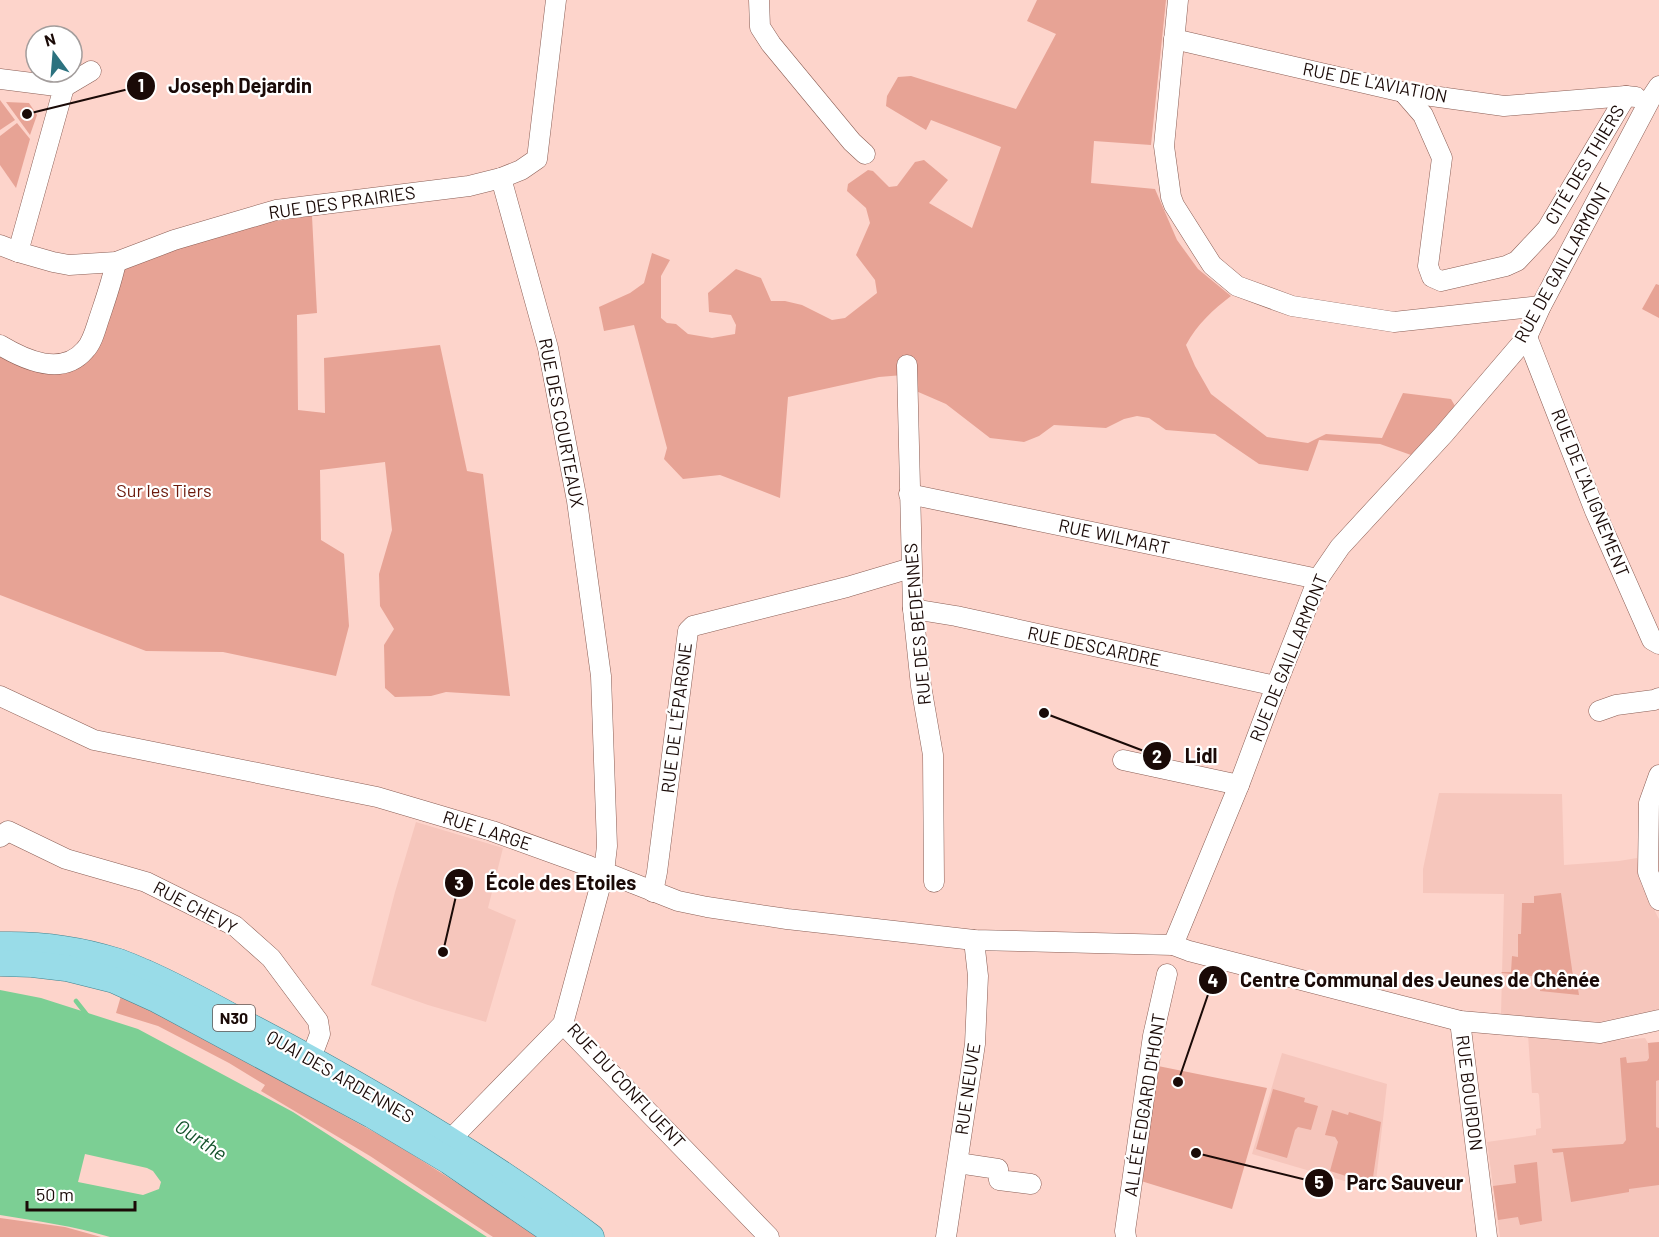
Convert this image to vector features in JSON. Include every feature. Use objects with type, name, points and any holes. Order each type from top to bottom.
[{"type":"main road","name":"QUAI DES ARDENNES","points":[[0,945],[24,944],[68,949],[118,962],[166,982],[311,1058],[450,1140],[553,1208],[591,1237]]},
{"type":"main road","name":"QUAI DES ARDENNES","points":[[0,963],[66,968],[114,980],[159,1000],[322,1088],[449,1161],[560,1237]]},
{"type":"street","points":[[501,178],[521,171],[537,159],[556,0]]},
{"type":"street","points":[[759,0],[760,27],[771,44],[852,142],[865,154]]},
{"type":"street","points":[[1178,0],[1164,146],[1174,206],[1212,265],[1237,286],[1292,306],[1394,322],[1541,306]]},
{"type":"street","name":"RUE DE L'AVIATION","points":[[1174,39],[1403,92],[1504,106],[1655,92]]},
{"type":"street","points":[[0,79],[64,87],[90,71]]},
{"type":"street","points":[[9,249],[64,87]]},
{"type":"street","name":"CITÉ DES THIERS","points":[[1403,92],[1423,116],[1442,158],[1428,266],[1432,277],[1441,281],[1506,266],[1517,261],[1547,229],[1626,96]]},
{"type":"street","name":"RUE DE GAILLARMONT","points":[[1173,945],[1239,785],[1318,579],[1340,547],[1444,434],[1527,337],[1541,306],[1655,92]]},
{"type":"street","name":"RUE DES PRAIRIES","points":[[9,249],[69,265],[116,262],[174,240],[276,210],[469,186],[501,178]]},
{"type":"street","name":"RUE DES COURTEAUX","points":[[501,178],[548,348],[577,501],[601,676],[607,846],[604,872]]},
{"type":"street","points":[[0,345],[17,356],[47,364],[62,364],[74,360],[87,349],[93,335],[116,262]]},
{"type":"street","name":"RUE DE L'ALIGNEMENT","points":[[1527,337],[1595,511],[1652,640],[1659,644]]},
{"type":"street","name":"RUE DES BEDENNES","points":[[907,365],[913,609],[921,686],[933,755],[934,882]]},
{"type":"street","name":"RUE WILMART","points":[[909,494],[1318,579]]},
{"type":"street","name":"RUE DE L'ÉPARGNE","points":[[653,892],[688,631],[693,626],[847,587],[911,568]]},
{"type":"street","name":"RUE DESCARDRE","points":[[913,609],[1276,686]]},
{"type":"street","name":"RUE LARGE","points":[[0,696],[94,740],[377,797],[492,831],[678,902],[788,919],[974,940]]},
{"type":"street","points":[[1599,711],[1616,705],[1659,698]]},
{"type":"street","points":[[1123,760],[1239,785]]},
{"type":"street","points":[[1659,775],[1649,803],[1648,872],[1659,900]]},
{"type":"street","name":"RUE CHEVY","points":[[0,837],[8,831],[66,859],[146,882],[235,926],[271,958],[318,1022],[320,1034],[311,1058]]},
{"type":"street","name":"RUE DU CONFLUENT","points":[[604,872],[563,1024],[769,1237]]},
{"type":"street","points":[[974,940],[1173,945],[1188,951],[1460,1021],[1600,1033],[1659,1020]]},
{"type":"street","name":"RUE NEUVE","points":[[946,1237],[975,1044],[978,976],[974,940]]},
{"type":"street","name":"ALLÉE EDGARD D'HONT","points":[[1126,1237],[1153,1036],[1167,974]]},
{"type":"street","name":"RUE BOURDON","points":[[1460,1021],[1487,1237]]},
{"type":"street","points":[[450,1140],[563,1024]]},
{"type":"street","points":[[958,1164],[998,1169],[999,1180],[1031,1184]]},
{"type":"shaded area","points":[[1439,793],[1562,794],[1564,865],[1637,858],[1641,884],[1659,919],[1659,1009],[1599,1022],[1501,1015],[1504,894],[1423,893],[1423,869]]},
{"type":"shaded area","points":[[416,822],[503,848],[488,908],[516,920],[486,1022],[371,985]]},
{"type":"shaded area","points":[[1528,1035],[1593,1042],[1645,1038],[1648,1043],[1659,1042],[1659,1237],[1500,1237],[1487,1142],[1536,1135],[1536,1129],[1541,1128],[1539,1095],[1532,1093]]},
{"type":"shaded area","points":[[1282,1053],[1387,1084],[1375,1190],[1252,1154]]},
{"type":"green space","points":[[1037,0],[1166,0],[1151,145],[1094,141],[1091,183],[1155,189],[1177,240],[1198,269],[1231,296],[1206,318],[1186,345],[1211,394],[1267,437],[1308,443],[1326,434],[1382,438],[1403,393],[1451,399],[1455,406],[1411,455],[1380,444],[1319,440],[1308,471],[1259,464],[1215,434],[1166,430],[1149,418],[1137,416],[1124,419],[1106,428],[1054,425],[1039,436],[1024,442],[990,438],[946,404],[916,391],[915,374],[879,377],[788,397],[780,498],[720,475],[683,479],[664,459],[667,448],[634,325],[604,331],[599,307],[630,293],[644,283],[652,253],[670,260],[661,276],[661,318],[667,323],[676,324],[688,334],[712,338],[735,334],[736,325],[731,315],[709,312],[708,293],[736,269],[761,278],[771,301],[802,305],[832,320],[845,318],[877,293],[875,280],[856,255],[870,223],[866,208],[847,191],[848,184],[868,170],[873,171],[889,187],[897,186],[915,162],[924,160],[948,180],[929,203],[972,228],[1001,147],[931,120],[926,130],[886,106],[887,96],[898,77],[911,76],[1016,109],[1056,34],[1027,21]]},
{"type":"green space","points":[[0,100],[15,120],[0,130]]},
{"type":"green space","points":[[6,102],[29,103],[37,115],[30,135]]},
{"type":"green space","points":[[17,123],[30,139],[16,188],[0,165],[0,136]]},
{"type":"green space","name":"Sur les Tiers","points":[[312,216],[317,313],[297,315],[298,410],[325,413],[324,358],[440,345],[467,471],[483,474],[510,696],[446,692],[431,696],[395,697],[385,688],[384,645],[394,629],[380,606],[379,574],[392,530],[385,462],[320,470],[321,540],[344,554],[349,626],[336,676],[223,652],[146,651],[0,595],[0,353],[74,365],[119,275],[127,265],[254,224]]},
{"type":"green space","points":[[1656,284],[1659,285],[1659,318],[1642,309]]},
{"type":"green space","points":[[1561,893],[1574,983],[1577,983],[1579,995],[1540,991],[1541,977],[1501,973],[1511,972],[1512,956],[1518,957],[1522,903],[1534,903],[1534,896]]},
{"type":"green space","points":[[121,996],[150,1009],[394,1143],[538,1237],[493,1237],[370,1156],[261,1091],[265,1085],[229,1063],[158,1026],[116,1013]]},
{"type":"green space","points":[[1659,1042],[1656,1127],[1659,1128],[1659,1185],[1571,1202],[1563,1152],[1553,1153],[1552,1149],[1623,1144],[1626,1140],[1620,1058],[1626,1057],[1627,1063],[1647,1061],[1649,1058],[1648,1043]]},
{"type":"green space","points":[[1153,1065],[1267,1088],[1232,1209],[1141,1181]]},
{"type":"green space","points":[[1273,1089],[1305,1098],[1304,1102],[1318,1106],[1311,1130],[1298,1127],[1295,1130],[1287,1158],[1256,1149]]},
{"type":"green space","points":[[1332,1110],[1348,1115],[1349,1112],[1381,1122],[1372,1184],[1330,1171],[1338,1142],[1335,1137],[1325,1135]]},
{"type":"green space","points":[[1537,1162],[1542,1221],[1520,1225],[1518,1217],[1498,1220],[1493,1186],[1516,1183],[1514,1165]]},
{"type":"green space","points":[[0,1218],[65,1227],[101,1237],[0,1237]]},
{"type":"water","name":"Ourthe","points":[[0,990],[41,998],[138,1029],[293,1112],[487,1237],[110,1237],[0,1215]],"holes":[[[85,1154],[153,1171],[161,1182],[159,1189],[143,1195],[78,1182]]]},
{"type":"waterway","points":[[76,1001],[87,1015]]},
{"type":"place","name":"Joseph Dejardin","points":[[27,114]]},
{"type":"place","name":"Lidl","points":[[1044,713]]},
{"type":"place","name":"École des Etoiles","points":[[443,952]]},
{"type":"place","name":"Centre Communal des Jeunes de Chênée","points":[[1178,1082]]},
{"type":"place","name":"Parc Sauveur","points":[[1196,1153]]}]
